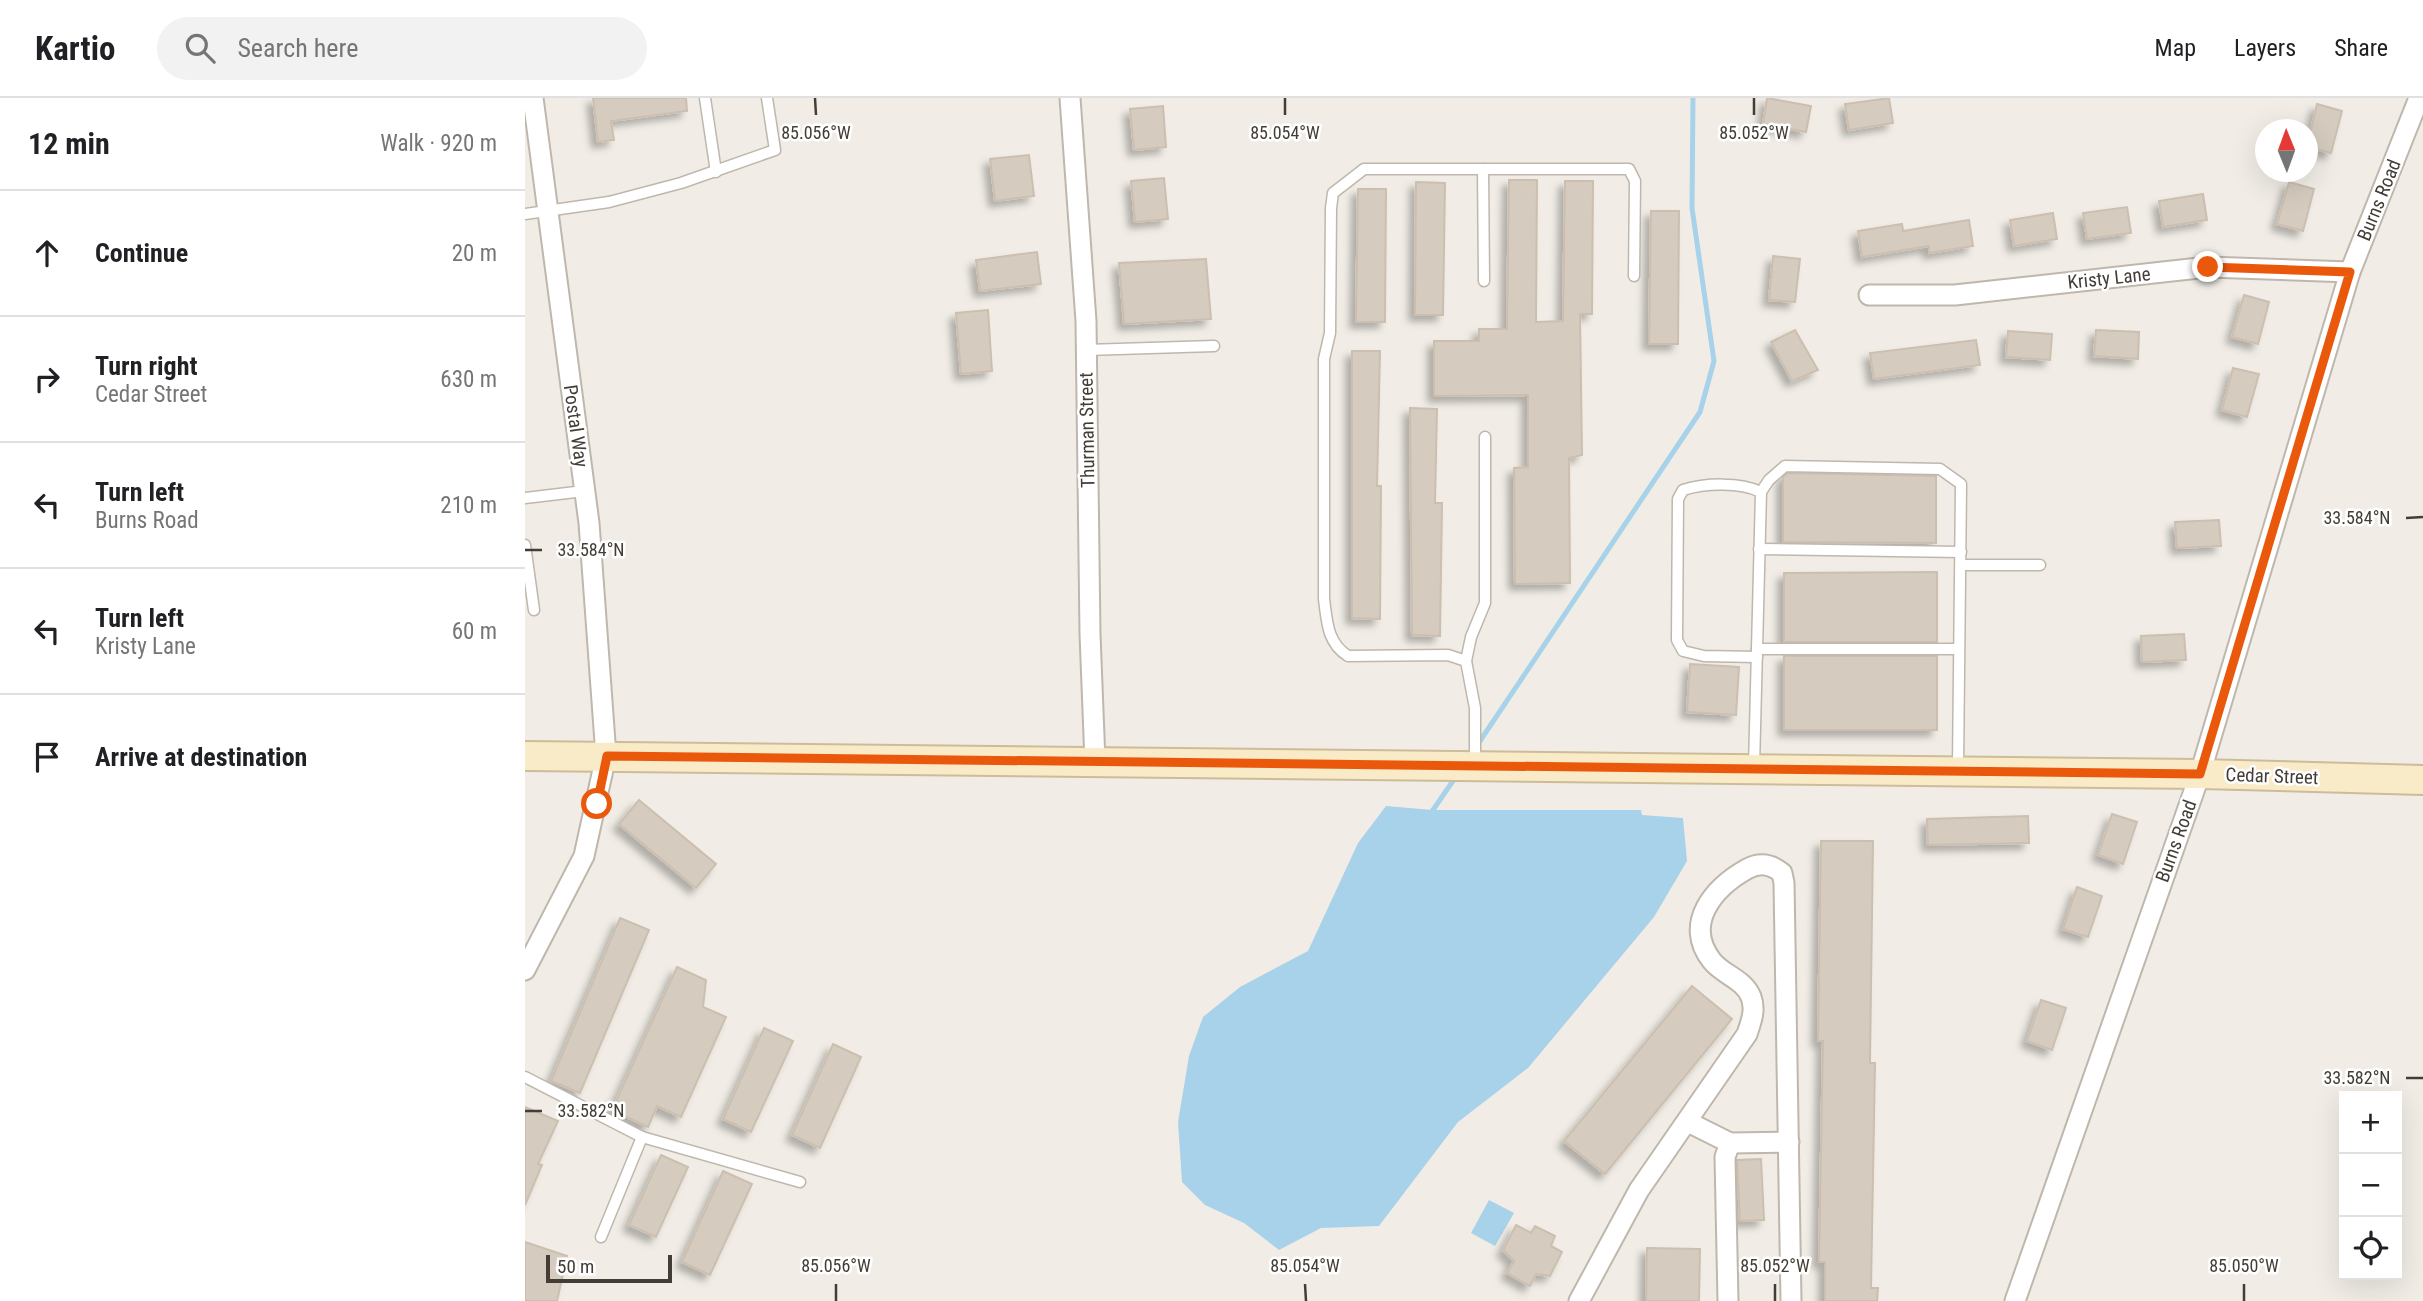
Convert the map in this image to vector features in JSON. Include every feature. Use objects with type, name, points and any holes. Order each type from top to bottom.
[{"type":"street","name":"Postal Way","points":[[525,970],[584,856],[607,756],[585,491],[533,98]]},
{"type":"street","name":"Thurman Street","points":[[1070,98],[1087,350],[1090,634],[1095,762]]},
{"type":"street","name":"Burns Road","points":[[2015,1301],[2200,774],[2350,272],[2419,98]]},
{"type":"street","name":"Kristy Lane","points":[[1868,295],[1955,295],[2208,267],[2350,272]]},
{"type":"street","name":"Cedar Street","points":[[525,756],[2200,774],[2423,780]]},
{"type":"street","points":[[1579,1301],[1639,1190],[1747,1034],[1753,1015],[1752,998],[1745,985],[1713,962],[1705,950],[1701,932],[1702,915],[1711,896],[1729,880],[1753,866],[1766,864],[1782,873],[1784,883],[1791,1301]]},
{"type":"street","points":[[1688,1122],[1730,1143],[1789,1142]]},
{"type":"street","points":[[1728,1301],[1725,1157],[1730,1143]]},
{"type":"lane","points":[[705,98],[716,172]]},
{"type":"lane","points":[[525,214],[608,202],[716,172],[775,150],[767,98]]},
{"type":"lane","points":[[1466,661],[1448,655],[1348,656],[1336,649],[1332,640],[1324,599],[1324,359],[1330,333],[1333,193],[1364,169],[1629,169],[1635,181],[1634,276]]},
{"type":"lane","points":[[1483,169],[1484,281]]},
{"type":"lane","points":[[1087,350],[1214,346]]},
{"type":"lane","points":[[1476,766],[1475,708],[1466,661],[1471,637],[1485,603],[1485,437]]},
{"type":"lane","points":[[1754,769],[1761,492],[1769,480],[1785,466],[1940,468],[1961,484],[1958,772]]},
{"type":"lane","points":[[1761,492],[1750,487],[1695,486],[1683,490],[1678,499],[1677,640],[1683,651],[1704,656],[1959,649]]},
{"type":"lane","points":[[525,498],[585,491]]},
{"type":"lane","points":[[525,545],[534,610]]},
{"type":"lane","points":[[1759,549],[1961,552]]},
{"type":"lane","points":[[1961,565],[2040,565]]},
{"type":"lane","points":[[525,1077],[642,1137],[800,1182]]},
{"type":"lane","points":[[601,1237],[642,1137]]},
{"type":"water","points":[[1386,806],[1433,810],[1641,810],[1642,815],[1683,818],[1687,861],[1654,917],[1528,1068],[1458,1122],[1379,1226],[1321,1228],[1279,1250],[1244,1223],[1205,1205],[1182,1182],[1178,1122],[1189,1056],[1203,1017],[1240,987],[1308,951],[1358,843]]},
{"type":"water","points":[[1489,1200],[1514,1213],[1495,1246],[1471,1233]]},
{"type":"building","points":[[593,98],[686,98],[687,111],[611,121],[614,140],[598,142]]},
{"type":"building","points":[[1767,98],[1811,106],[1806,132],[1763,124]]},
{"type":"building","points":[[1889,98],[1893,123],[1849,130],[1845,104]]},
{"type":"building","points":[[2317,104],[2342,111],[2331,153],[2318,150],[2318,119],[2314,119]]},
{"type":"building","points":[[1163,106],[1166,147],[1134,150],[1130,109]]},
{"type":"building","points":[[1029,155],[1034,196],[995,201],[990,159]]},
{"type":"building","points":[[1164,178],[1168,219],[1135,222],[1131,181]]},
{"type":"building","points":[[1509,180],[1537,180],[1536,322],[1563,321],[1565,181],[1593,181],[1592,314],[1580,314],[1582,455],[1569,458],[1570,583],[1515,584],[1514,468],[1528,467],[1528,395],[1434,396],[1434,341],[1479,341],[1479,329],[1507,329]]},
{"type":"building","points":[[1416,182],[1445,183],[1443,315],[1415,315]]},
{"type":"building","points":[[2289,182],[2314,189],[2303,231],[2277,224]]},
{"type":"building","points":[[1358,189],[1386,189],[1385,322],[1356,322]]},
{"type":"building","points":[[2203,194],[2207,220],[2163,227],[2159,201]]},
{"type":"building","points":[[2127,207],[2131,233],[2087,239],[2083,213]]},
{"type":"building","points":[[1651,211],[1679,211],[1678,344],[1649,344]]},
{"type":"building","points":[[2053,213],[2057,239],[2014,246],[2010,220]]},
{"type":"building","points":[[1969,220],[1973,246],[1929,253],[1929,246],[1862,257],[1858,231],[1902,224],[1903,231]]},
{"type":"building","points":[[1037,252],[1041,284],[980,291],[976,260]]},
{"type":"building","points":[[1773,256],[1800,259],[1795,302],[1769,300]]},
{"type":"building","points":[[1206,259],[1211,319],[1124,324],[1119,263]]},
{"type":"building","points":[[2244,295],[2269,302],[2258,344],[2232,337]]},
{"type":"building","points":[[988,310],[992,371],[961,374],[956,313]]},
{"type":"building","points":[[1795,330],[1818,370],[1792,381],[1771,342]]},
{"type":"building","points":[[2096,330],[2139,332],[2138,359],[2094,356]]},
{"type":"building","points":[[2008,331],[2052,334],[2050,360],[2006,357]]},
{"type":"building","points":[[1976,340],[1980,365],[1874,379],[1870,353]]},
{"type":"building","points":[[1352,351],[1380,351],[1377,486],[1381,486],[1380,619],[1352,618]]},
{"type":"building","points":[[2233,368],[2259,374],[2247,417],[2222,410]]},
{"type":"building","points":[[1410,408],[1437,409],[1435,503],[1442,503],[1440,636],[1412,635]]},
{"type":"building","points":[[1788,473],[1936,476],[1936,543],[1783,542],[1783,477]]},
{"type":"building","points":[[2219,520],[2221,546],[2177,548],[2175,522]]},
{"type":"building","points":[[1937,572],[1937,642],[1784,642],[1784,573]]},
{"type":"building","points":[[2184,634],[2186,660],[2142,662],[2141,636]]},
{"type":"building","points":[[1784,656],[1937,656],[1937,730],[1784,730]]},
{"type":"building","points":[[1690,664],[1739,667],[1736,715],[1687,712]]},
{"type":"building","points":[[639,800],[716,864],[696,888],[619,824]]},
{"type":"building","points":[[2112,814],[2137,822],[2123,864],[2098,855]]},
{"type":"building","points":[[2028,816],[2029,843],[1928,845],[1927,819]]},
{"type":"building","points":[[1821,841],[1873,841],[1870,1063],[1875,1063],[1871,1288],[1878,1288],[1877,1301],[1825,1301],[1825,1262],[1819,1262],[1823,1041],[1818,1041]]},
{"type":"building","points":[[2077,887],[2102,896],[2088,937],[2063,929]]},
{"type":"building","points":[[620,918],[649,930],[580,1093],[551,1081]]},
{"type":"building","points":[[677,967],[706,980],[703,1007],[726,1017],[681,1117],[657,1106],[648,1127],[612,1110]]},
{"type":"building","points":[[1692,986],[1732,1019],[1605,1174],[1564,1141]]},
{"type":"building","points":[[2041,1000],[2066,1008],[2052,1050],[2027,1041]]},
{"type":"building","points":[[764,1028],[793,1041],[751,1132],[723,1119]]},
{"type":"building","points":[[833,1044],[861,1057],[820,1148],[792,1135]]},
{"type":"building","points":[[525,1107],[558,1121],[538,1164],[542,1165],[525,1205]]},
{"type":"building","points":[[661,1155],[688,1167],[656,1237],[629,1225]]},
{"type":"building","points":[[1761,1159],[1764,1220],[1740,1221],[1737,1160]]},
{"type":"building","points":[[723,1171],[752,1184],[710,1275],[682,1262]]},
{"type":"building","points":[[1516,1225],[1531,1233],[1535,1226],[1555,1236],[1551,1246],[1562,1252],[1550,1276],[1536,1274],[1530,1286],[1507,1273],[1514,1261],[1503,1250]]},
{"type":"building","points":[[525,1242],[567,1256],[557,1301],[525,1301]]},
{"type":"building","points":[[1647,1248],[1700,1249],[1699,1301],[1646,1301]]},
{"type":"waterway","points":[[1476,747],[1700,412],[1714,361],[1692,208],[1693,98]]},
{"type":"waterway","points":[[1433,810],[1457,775]]},
{"type":"route","points":[[597,804],[607,756],[2200,774],[2350,272],[2208,267]]}]
